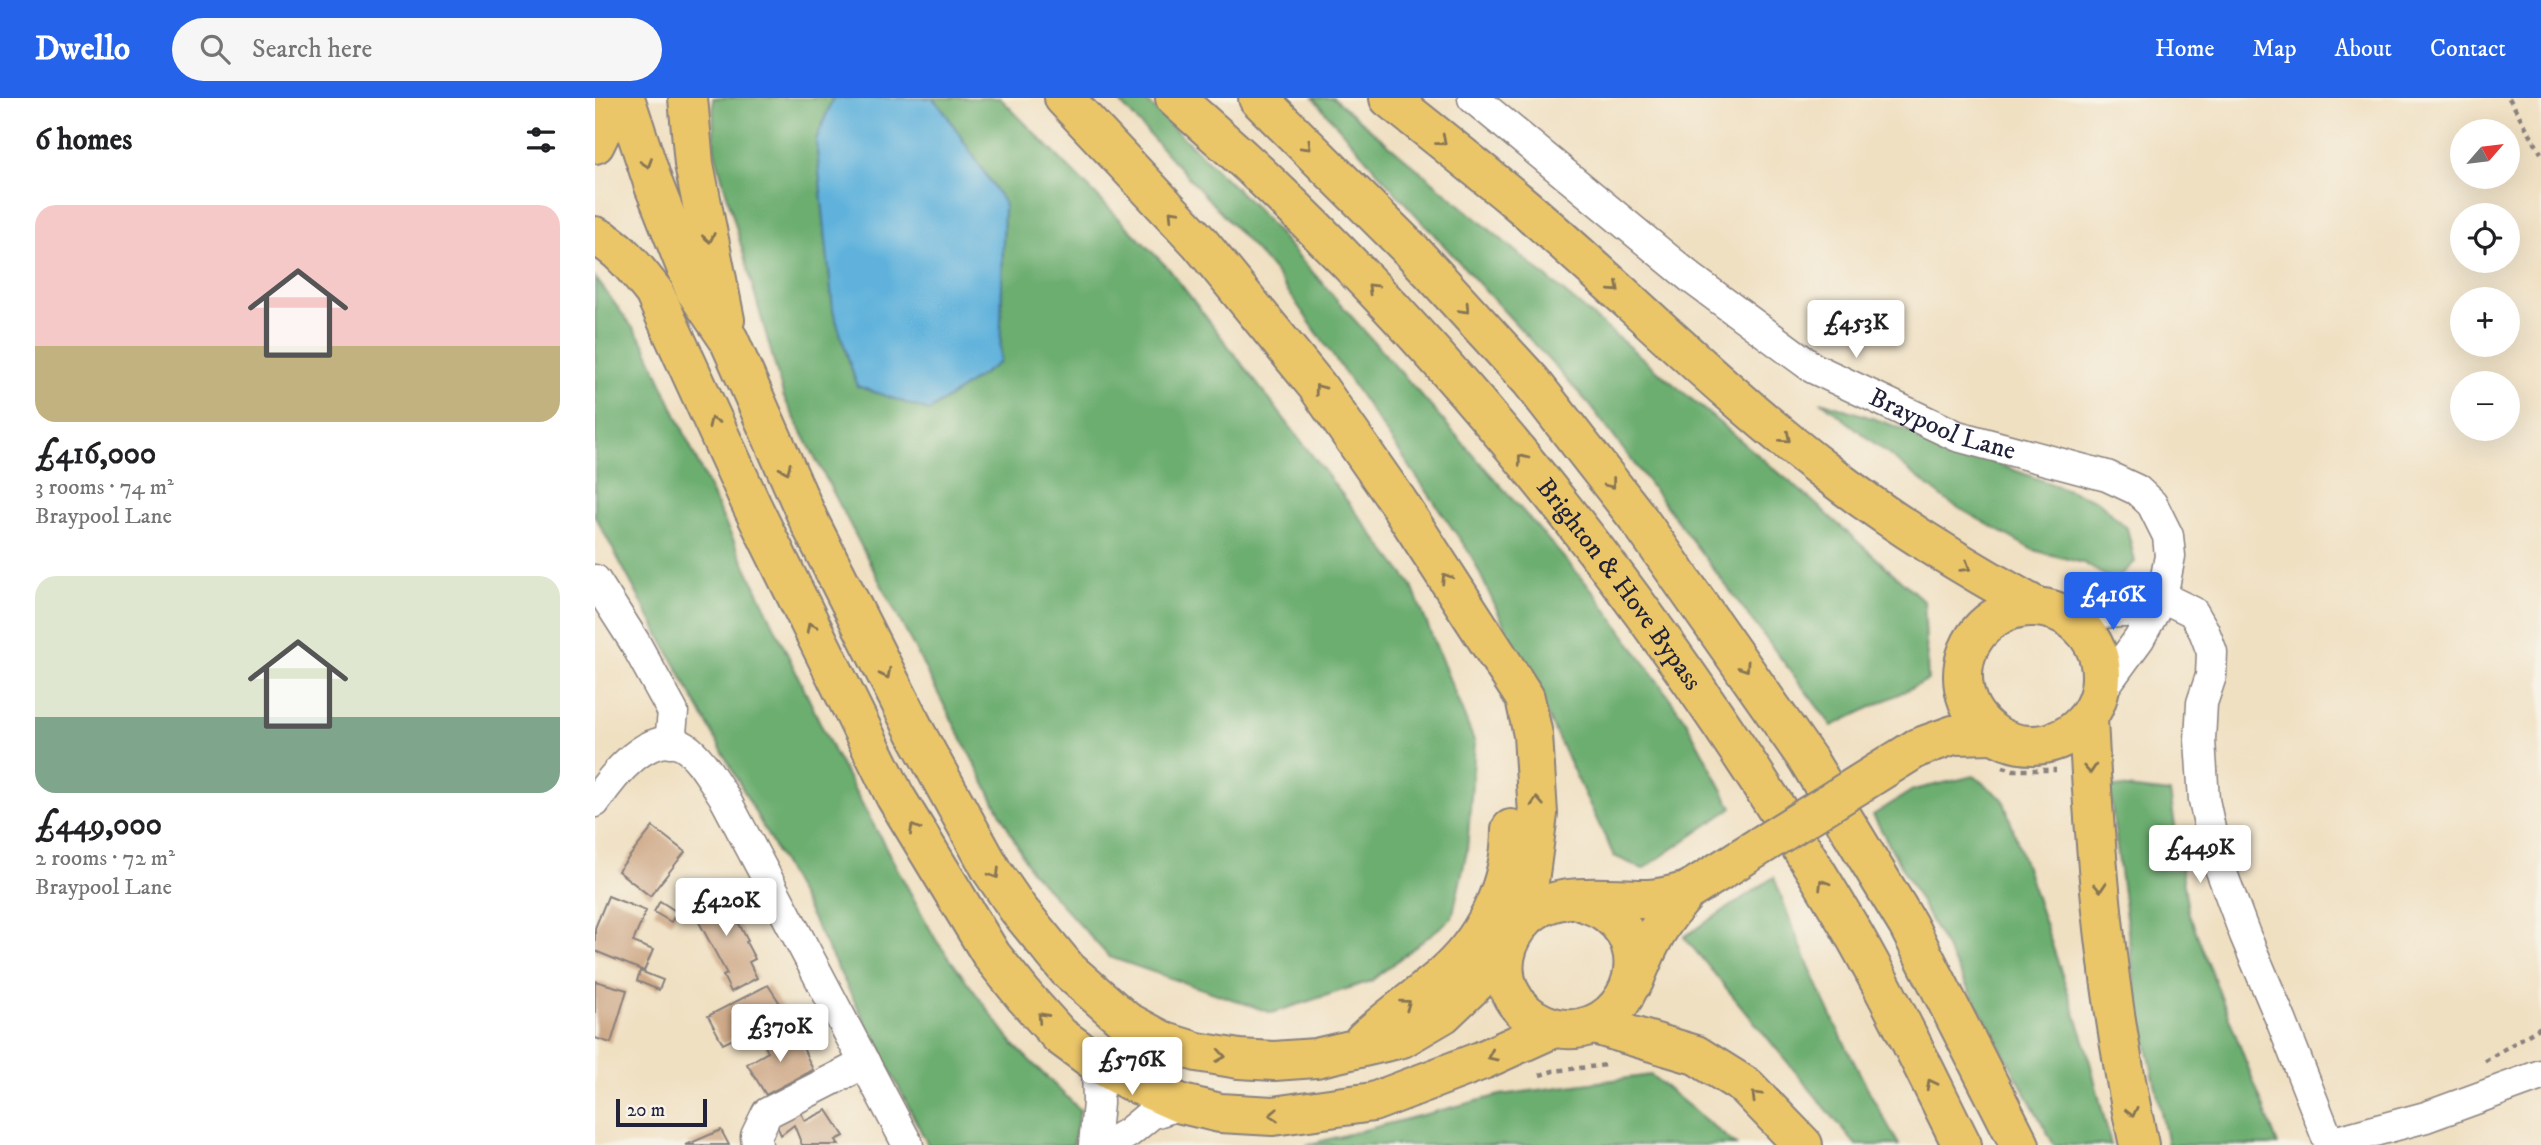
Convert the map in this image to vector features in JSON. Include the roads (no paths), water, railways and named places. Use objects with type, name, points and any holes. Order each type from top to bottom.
[{"type":"highway","points":[[595,144],[609,115],[612,98]]},
{"type":"highway","points":[[625,98],[654,186],[695,290],[729,340],[809,521],[917,735],[992,871],[1018,909],[1067,970],[1126,1021],[1165,1042],[1197,1052],[1274,1061],[1316,1058],[1402,1038],[1443,1014],[1505,955]]},
{"type":"highway","points":[[688,98],[694,164],[729,340]]},
{"type":"highway","points":[[1064,98],[1200,243],[1317,386],[1398,502],[1525,698],[1533,735],[1538,814],[1524,919]]},
{"type":"highway","name":"Brighton & Hove Bypass","points":[[1175,98],[1259,174],[1389,306],[1507,439],[1636,603],[1746,759],[1847,924],[1962,1145]]},
{"type":"highway","name":"Brighton & Hove Bypass","points":[[1258,98],[1413,252],[1531,382],[1640,521],[1808,760],[1908,925],[2020,1145]]},
{"type":"highway","points":[[1389,98],[1518,201],[1734,394],[1824,470],[1908,531],[1977,574],[2082,627],[2095,646],[2102,668],[2094,705],[2104,942],[2122,1069],[2139,1145]]},
{"type":"highway","points":[[595,236],[632,265],[654,292],[752,506],[895,796],[992,956],[1060,1036],[1097,1063],[1182,1104],[1220,1113],[1273,1116],[1373,1102],[1483,1060],[1554,1028]]},
{"type":"highway","points":[[2049,610],[2014,608],[1995,617],[1979,631],[1968,648],[1963,668],[1964,689],[1970,706],[1980,722],[1994,734],[2013,743],[2033,746],[2054,743],[2072,733],[2094,705]]},
{"type":"highway","points":[[1355,1048],[1391,1014],[1440,978],[1472,946],[1491,914],[1503,880],[1511,837],[1511,744],[1505,703],[1483,635]]},
{"type":"highway","points":[[1917,748],[1964,689]]},
{"type":"highway","points":[[1688,891],[1662,898],[1574,899],[1539,908],[1524,919],[1512,935],[1505,955],[1505,974],[1510,993],[1521,1009],[1536,1021],[1554,1028],[1575,1030],[1595,1024],[1612,1013],[1631,988],[1651,939],[1665,916],[1688,891],[1917,748],[1953,734],[1994,734]]},
{"type":"highway","points":[[1574,899],[1609,914],[1621,927],[1633,960],[1631,988]]},
{"type":"highway","points":[[1595,1024],[1696,1055],[1747,1087],[1803,1145]]},
{"type":"street","name":"Braypool Lane","points":[[1473,98],[1691,278],[1813,368],[1957,436],[2107,476],[2137,490],[2152,504],[2168,537],[2170,556],[2162,597],[2139,639],[2094,705]]},
{"type":"street","points":[[595,580],[634,641],[673,712],[670,743]]},
{"type":"street","points":[[2049,610],[2125,612],[2162,597],[2193,612],[2204,631],[2211,652],[2211,676],[2202,703],[2200,740],[2204,800],[2217,857],[2245,935],[2330,1144],[2426,1117],[2541,1075]]},
{"type":"street","points":[[595,802],[611,778],[651,744],[670,743],[684,747],[705,768],[723,795],[908,1145]]},
{"type":"street","points":[[757,1145],[756,1136],[767,1113],[865,1063]]},
{"type":"street","points":[[1094,1145],[1098,1103],[1097,1063]]},
{"type":"street","points":[[1107,1145],[1128,1133],[1151,1114],[1182,1104]]},
{"type":"water","points":[[833,98],[932,98],[942,108],[1004,203],[1000,362],[929,411],[857,386],[833,310],[816,140]]}]
